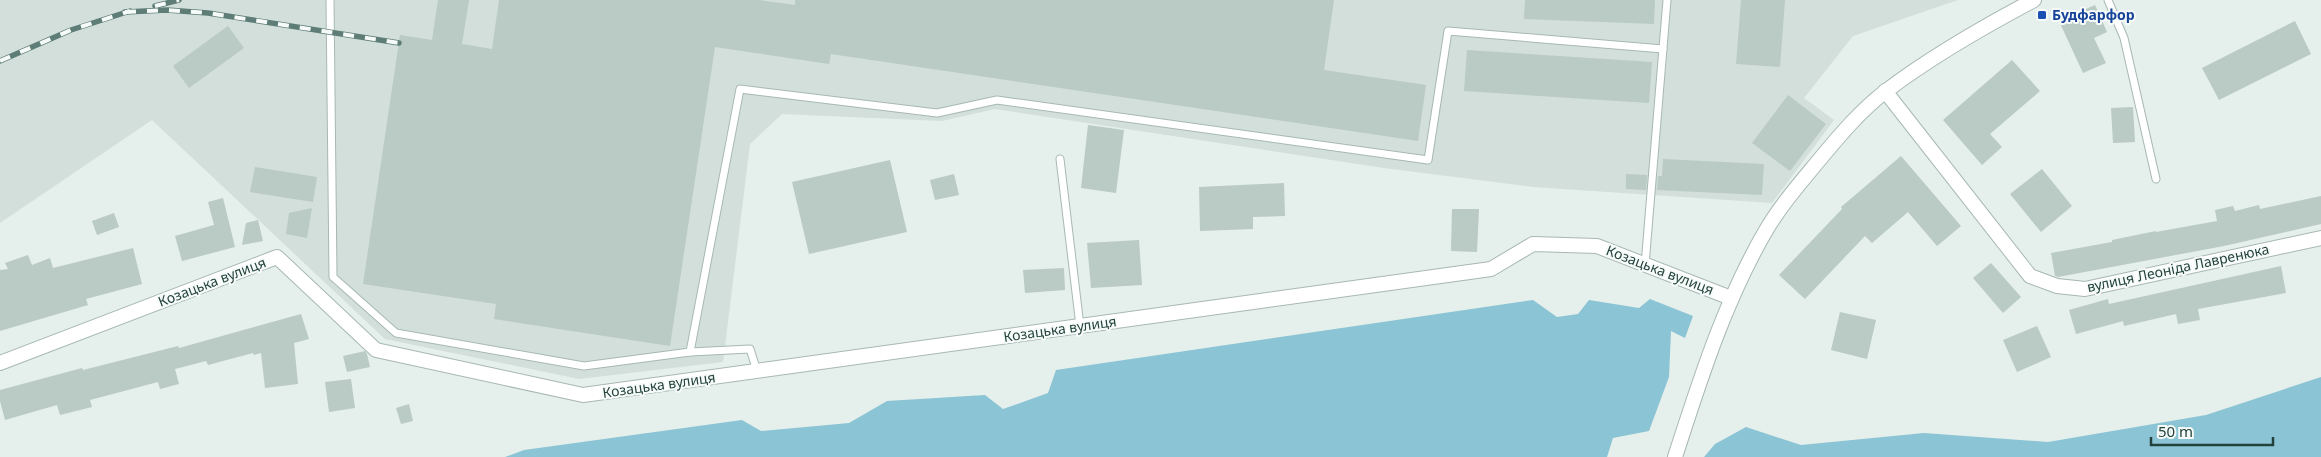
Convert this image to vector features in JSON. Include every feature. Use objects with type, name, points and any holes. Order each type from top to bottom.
[{"type":"street","name":"Козацька вулиця","points":[[0,363],[277,256],[376,350],[583,395],[1492,269],[1533,244],[1597,246],[1731,298],[1766,230],[1803,180],[1843,132],[1885,91],[1975,31],[2034,0]]},
{"type":"street","name":"вулиця Леоніда Лавренюка","points":[[1885,91],[2030,276],[2057,286],[2085,289],[2321,238]]},
{"type":"street","points":[[1675,457],[1707,360],[1731,298]]},
{"type":"lane","points":[[330,0],[333,277],[396,333],[584,366],[690,352],[750,349],[757,371]]},
{"type":"lane","points":[[1645,265],[1667,0]]},
{"type":"lane","points":[[2108,0],[2124,38],[2156,179]]},
{"type":"lane","points":[[690,352],[740,90],[937,113],[997,100],[1428,160],[1448,31],[1663,49]]},
{"type":"lane","points":[[1060,159],[1080,326]]},
{"type":"shaded area","points":[[0,0],[1958,0],[1853,36],[1804,98],[1834,120],[1772,203],[1533,187],[1384,168],[995,109],[942,121],[782,114],[750,144],[723,362],[579,379],[385,339],[152,120],[0,223]]},
{"type":"water","points":[[1650,299],[1693,316],[1685,338],[1671,331],[1669,377],[1649,431],[1613,438],[1607,457],[505,457],[524,450],[742,420],[761,431],[849,423],[887,401],[985,395],[1003,409],[1048,393],[1056,370],[1533,300],[1557,317],[1578,314],[1589,300],[1639,308]]},
{"type":"water","points":[[2321,377],[2321,457],[1704,457],[1715,444],[1746,427],[1801,445],[1924,433],[2048,442],[2206,415]]},
{"type":"building","points":[[438,0],[469,0],[462,44],[492,49],[499,0],[759,0],[795,5],[795,0],[1334,0],[1324,70],[1426,85],[1418,141],[831,54],[829,64],[715,47],[670,346],[494,319],[496,304],[363,284],[400,35],[432,40]]},
{"type":"building","points":[[1525,0],[1655,0],[1654,24],[1524,19]]},
{"type":"building","points":[[1741,0],[1785,0],[1780,67],[1736,64]]},
{"type":"building","points":[[2095,5],[2107,32],[2094,38],[2106,63],[2083,73],[2059,21]]},
{"type":"building","points":[[2295,21],[2311,54],[2219,100],[2202,68]]},
{"type":"building","points":[[228,26],[244,48],[189,88],[173,66]]},
{"type":"building","points":[[1467,50],[1652,62],[1649,103],[1464,91]]},
{"type":"building","points":[[2012,60],[2040,91],[1990,134],[2002,147],[1982,165],[1943,120]]},
{"type":"building","points":[[1788,95],[1826,124],[1790,171],[1752,143]]},
{"type":"building","points":[[2133,107],[2135,142],[2113,143],[2111,108]]},
{"type":"building","points":[[1088,125],[1124,130],[1116,193],[1081,188]]},
{"type":"building","points":[[1901,156],[1961,226],[1937,246],[1908,212],[1872,243],[1865,236],[1805,299],[1779,275],[1842,209],[1841,207]]},
{"type":"building","points":[[1663,159],[1764,164],[1762,195],[1657,190],[1658,176],[1662,176]]},
{"type":"building","points":[[890,160],[907,232],[809,254],[792,182]]},
{"type":"building","points":[[255,167],[317,177],[313,202],[250,192]]},
{"type":"building","points":[[2042,169],[2072,206],[2041,232],[2010,194]]},
{"type":"building","points":[[954,174],[959,195],[935,200],[930,180]]},
{"type":"building","points":[[1626,174],[1647,175],[1646,190],[1626,189]]},
{"type":"building","points":[[1284,183],[1285,216],[1253,217],[1253,229],[1200,231],[1199,187]]},
{"type":"building","points":[[2321,196],[2321,224],[2224,246],[2058,277],[2055,276],[2051,253],[2112,242],[2112,240],[2156,231],[2217,221],[2215,210],[2233,206],[2235,211],[2259,205],[2260,209]]},
{"type":"building","points":[[223,198],[235,247],[182,261],[175,236],[214,225],[208,202]]},
{"type":"building","points":[[312,208],[307,238],[286,234],[289,213]]},
{"type":"building","points":[[1452,209],[1479,209],[1477,252],[1451,251]]},
{"type":"building","points":[[114,213],[119,227],[97,235],[92,221]]},
{"type":"building","points":[[258,220],[263,241],[242,245],[246,223]]},
{"type":"building","points":[[1139,240],[1142,285],[1091,288],[1087,243]]},
{"type":"building","points":[[133,248],[142,284],[86,299],[88,305],[0,331],[0,270],[8,269],[5,263],[28,255],[32,265],[50,258],[53,268]]},
{"type":"building","points":[[1991,263],[2021,297],[2003,313],[1973,278]]},
{"type":"building","points":[[2281,266],[2286,293],[2198,309],[2200,320],[2178,324],[2176,314],[2124,326],[2123,321],[2076,334],[2069,310],[2108,299],[2109,304]]},
{"type":"building","points":[[1064,268],[1065,290],[1025,293],[1023,270]]},
{"type":"building","points":[[1840,312],[1876,320],[1867,359],[1831,350]]},
{"type":"building","points":[[301,314],[309,339],[294,343],[298,384],[265,388],[261,353],[254,355],[253,353],[208,365],[206,361],[175,369],[179,384],[160,389],[158,382],[90,400],[92,407],[60,415],[57,405],[5,420],[0,401],[0,390],[82,368],[83,370],[178,346],[179,348]]},
{"type":"building","points":[[2037,326],[2051,357],[2017,372],[2003,340]]},
{"type":"building","points":[[365,351],[370,367],[347,372],[343,356]]},
{"type":"building","points":[[351,379],[355,408],[329,412],[325,382]]},
{"type":"building","points":[[409,404],[413,421],[401,424],[396,408]]},
{"type":"railway","points":[[155,6],[179,0]]},
{"type":"railway","points":[[125,12],[167,10],[208,13],[399,43]]},
{"type":"railway","points":[[0,61],[71,30],[130,11]]},
{"type":"place","name":"Будфарфор","points":[[2042,15]]}]
